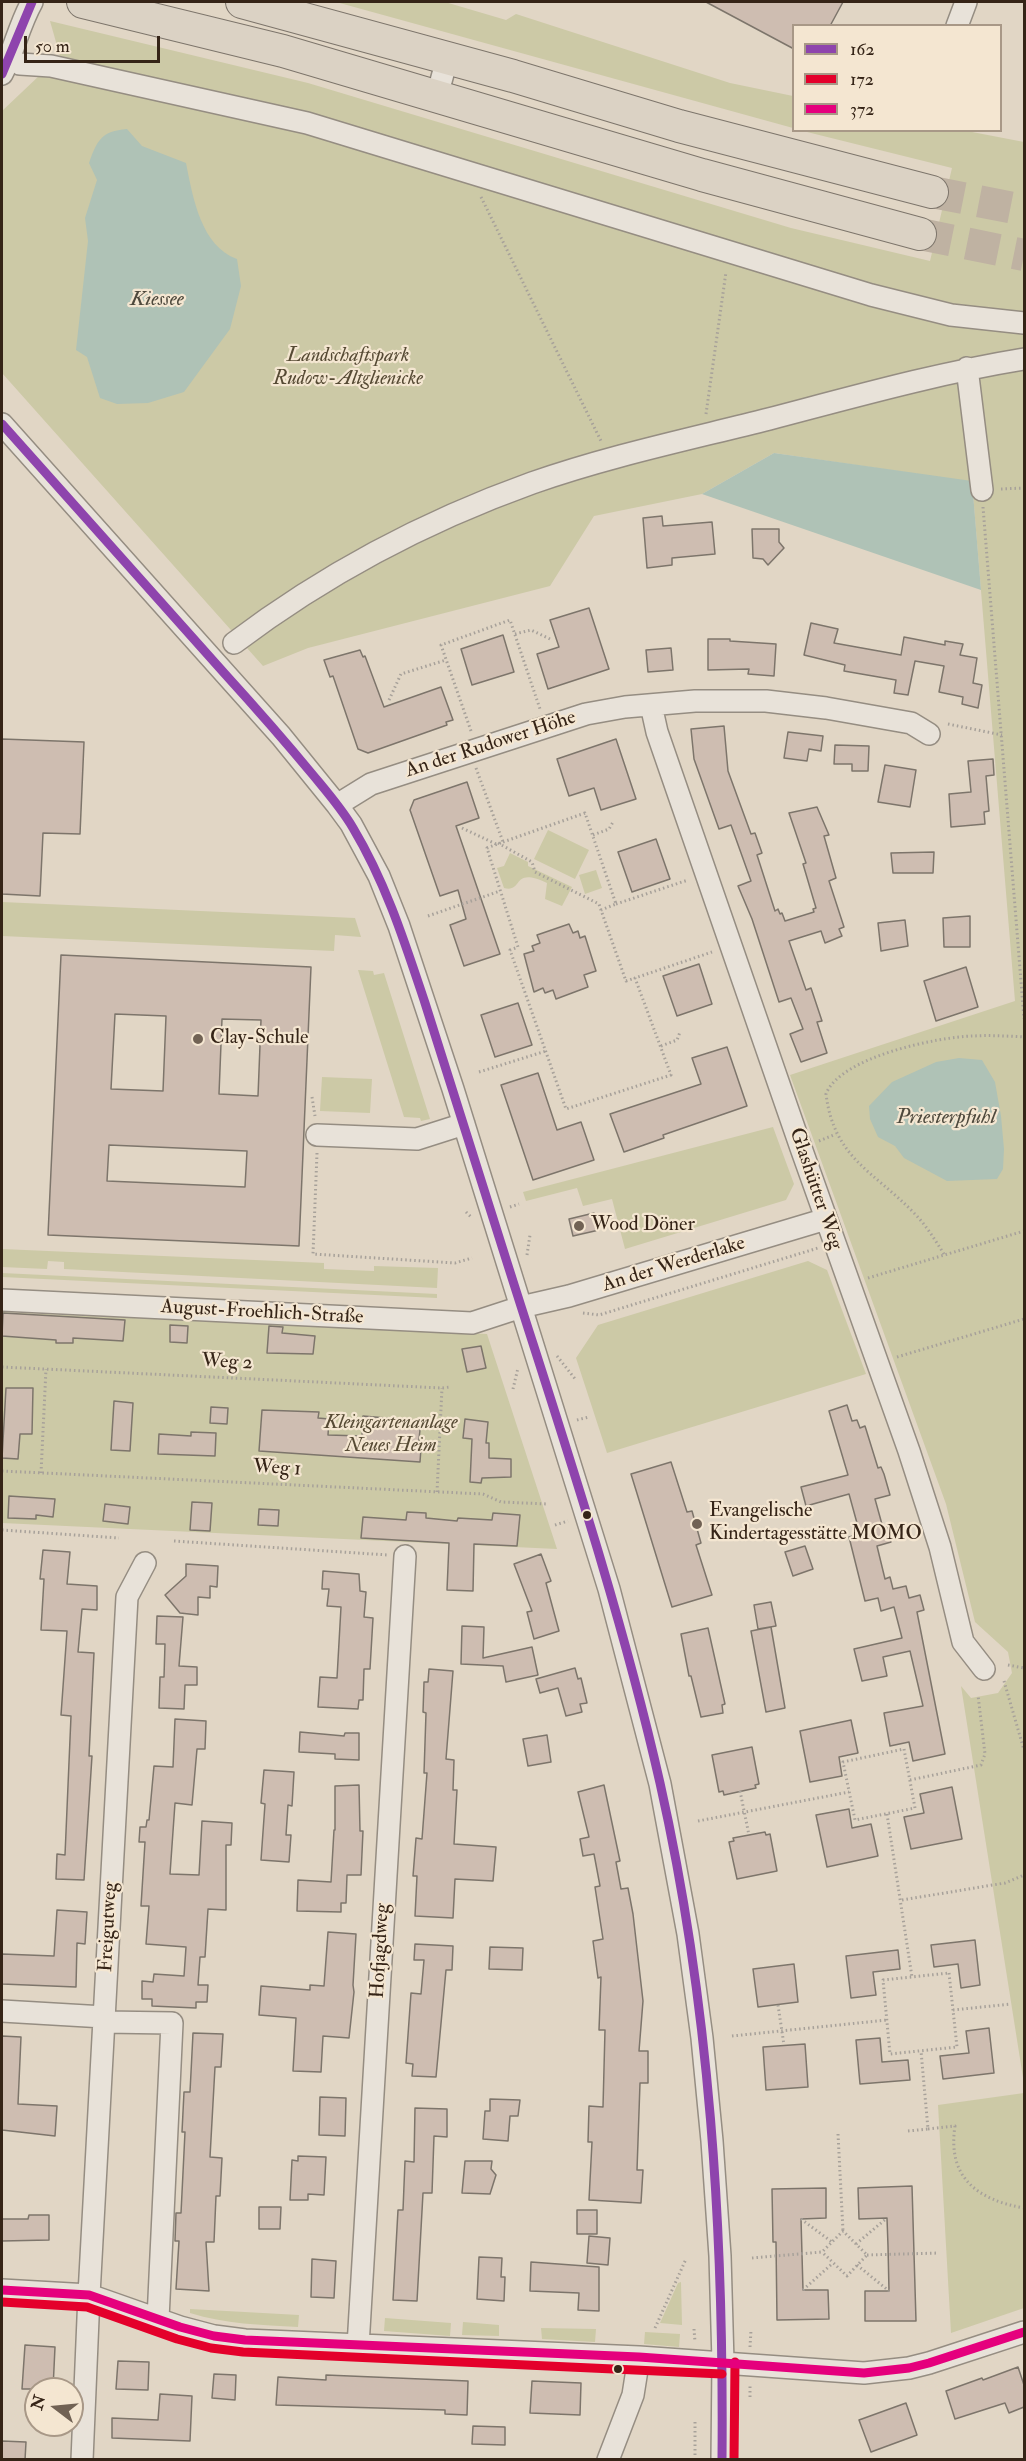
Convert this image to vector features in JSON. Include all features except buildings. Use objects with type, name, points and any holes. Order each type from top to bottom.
[{"type":"highway","points":[[83,2],[284,51],[702,175],[920,234]]},
{"type":"highway","points":[[242,2],[680,126],[932,192]]},
{"type":"street","points":[[958,24],[966,2]]},
{"type":"street","points":[[2,44],[28,9]]},
{"type":"street","points":[[28,9],[11,55],[11,69],[51,66],[307,123],[871,295],[951,315],[1024,323]]},
{"type":"street","points":[[437,96],[447,59]]},
{"type":"street","points":[[234,643],[294,600],[440,519],[533,483],[610,459],[967,369],[1024,359]]},
{"type":"street","points":[[967,369],[982,490]]},
{"type":"street","points":[[2,424],[280,736],[338,805],[379,876],[399,926],[464,1124],[612,1600],[660,1784],[688,1934],[702,2038],[720,2256],[723,2362],[722,2460]]},
{"type":"street","name":"An der Rudower Höhe","points":[[338,805],[371,784],[575,718],[625,707],[731,700],[796,704],[939,729]]},
{"type":"street","name":"Glashütter Weg","points":[[651,705],[657,732],[825,1219],[912,1462],[939,1546],[963,1642],[984,1669]]},
{"type":"street","points":[[317,1135],[417,1139],[464,1124]]},
{"type":"street","name":"An der Werderlake","points":[[521,1307],[569,1296],[825,1219]]},
{"type":"street","name":"August-Froehlich-Straße","points":[[2,1300],[472,1323],[521,1307]]},
{"type":"street","name":"Hofjagdweg","points":[[358,2346],[405,1556]]},
{"type":"street","name":"Freigutweg","points":[[82,2460],[88,2295],[127,1597],[145,1563]]},
{"type":"street","points":[[2,2011],[172,2023],[158,2319]]},
{"type":"street","points":[[2,2290],[88,2295],[214,2336],[358,2346],[639,2357],[864,2373],[929,2363],[1024,2332]]},
{"type":"street","points":[[608,2460],[631,2405],[639,2357]]},
{"type":"path","points":[[469,171],[610,459]]},
{"type":"path","points":[[702,436],[728,252]]},
{"type":"path","points":[[982,490],[1024,1020]]},
{"type":"path","points":[[472,735],[441,645],[510,620],[542,713]]},
{"type":"path","points":[[515,634],[531,630],[550,639]]},
{"type":"path","points":[[389,700],[401,674],[446,660]]},
{"type":"path","points":[[939,729],[1002,735]]},
{"type":"path","points":[[475,764],[499,843]]},
{"type":"path","points":[[616,904],[585,813],[487,848],[518,947],[510,950],[566,1109],[671,1075],[636,978]]},
{"type":"path","points":[[593,835],[609,829],[613,822]]},
{"type":"path","points":[[462,828],[499,843],[532,862],[535,872],[599,904],[626,981],[718,950]]},
{"type":"path","points":[[601,910],[693,879]]},
{"type":"path","points":[[429,916],[500,891]]},
{"type":"path","points":[[661,1047],[676,1040],[680,1032]]},
{"type":"path","points":[[944,1254],[914,1212],[856,1161],[836,1134],[828,1110],[826,1094],[837,1077],[867,1061],[912,1046],[971,1036],[1024,1037]]},
{"type":"path","points":[[479,1072],[546,1051]]},
{"type":"path","points":[[811,1144],[836,1134]]},
{"type":"path","points":[[317,1135],[313,1254],[455,1263],[472,1258]]},
{"type":"path","points":[[508,1208],[519,1204]]},
{"type":"path","points":[[861,1280],[1024,1231]]},
{"type":"path","points":[[526,1259],[530,1235]]},
{"type":"path","points":[[577,1312],[599,1314],[834,1243]]},
{"type":"path","points":[[891,1358],[1024,1319]]},
{"type":"path","points":[[555,1348],[557,1355],[576,1380]]},
{"type":"path","name":"Weg 2","points":[[2,1367],[442,1388],[450,1386]]},
{"type":"path","points":[[41,1473],[46,1369]]},
{"type":"path","points":[[436,1492],[442,1388]]},
{"type":"path","points":[[576,1421],[589,1417]]},
{"type":"path","name":"Weg 1","points":[[2,1471],[483,1494],[501,1502],[548,1504]]},
{"type":"path","points":[[555,1525],[568,1521]]},
{"type":"path","points":[[2,1530],[119,1538]]},
{"type":"path","points":[[174,1541],[405,1556]]},
{"type":"path","points":[[1008,1665],[1024,1668]]},
{"type":"path","points":[[1004,1682],[1024,1750]]},
{"type":"path","points":[[910,1780],[981,1765],[985,1754],[978,1695]]},
{"type":"path","points":[[904,1749],[915,1808],[855,1820],[849,1792],[843,1762],[904,1749]]},
{"type":"path","points":[[740,1791],[749,1835]]},
{"type":"path","points":[[698,1821],[849,1792]]},
{"type":"path","points":[[887,1814],[912,1977]]},
{"type":"path","points":[[902,1900],[1005,1883],[1024,1875]]},
{"type":"path","points":[[950,1973],[953,2010],[957,2047],[890,2054],[883,1980],[950,1973]]},
{"type":"path","points":[[953,2010],[1011,2004]]},
{"type":"path","points":[[778,2005],[784,2046]]},
{"type":"path","points":[[732,2036],[887,2020]]},
{"type":"path","points":[[921,2051],[928,2129]]},
{"type":"path","points":[[908,2131],[955,2126],[954,2155],[971,2185],[984,2197],[1002,2204],[1024,2208]]},
{"type":"path","points":[[838,2134],[843,2231],[867,2255]]},
{"type":"path","points":[[856,2244],[886,2218]]},
{"type":"path","points":[[801,2219],[832,2242]]},
{"type":"path","points":[[752,2258],[822,2252],[843,2231]]},
{"type":"path","points":[[822,2252],[847,2276],[867,2255],[939,2253]]},
{"type":"path","points":[[655,2328],[686,2259]]},
{"type":"path","points":[[802,2290],[833,2264]]},
{"type":"path","points":[[857,2265],[889,2291]]},
{"type":"path","points":[[695,2422],[695,2460]]},
{"type":"green space","points":[[336,2],[445,2],[506,20],[516,14],[730,83],[792,96],[792,128]]},
{"type":"green space","name":"Landschaftspark Rudow-Altglienicke","points":[[50,21],[308,83],[791,228],[930,261],[952,168],[807,132],[972,132],[1024,142],[1024,2084],[961,1686],[971,1698],[998,1693],[1012,1673],[1008,1652],[975,1622],[946,1504],[790,1075],[1015,1001],[972,482],[774,453],[702,494],[594,516],[550,586],[308,648],[263,666],[2,373],[2,111],[60,56]]},
{"type":"green space","points":[[548,830],[589,850],[575,879],[534,859]]},
{"type":"green space","points":[[510,853],[528,862],[528,866],[572,887],[562,906],[545,899],[547,883],[536,879],[523,878],[514,887],[504,888],[497,868],[504,866]]},
{"type":"green space","points":[[596,870],[602,888],[585,894],[579,875]]},
{"type":"green space","points":[[2,902],[355,918],[361,937],[335,935],[334,951],[2,936]]},
{"type":"green space","points":[[358,970],[373,971],[374,975],[384,973],[430,1119],[421,1121],[420,1118],[404,1117]]},
{"type":"green space","points":[[322,1077],[372,1079],[370,1113],[320,1111]]},
{"type":"green space","points":[[773,1127],[794,1184],[786,1200],[625,1249],[612,1199],[583,1206],[577,1188],[526,1201],[523,1192]]},
{"type":"green space","points":[[2,1249],[324,1263],[324,1269],[374,1271],[374,1266],[438,1268],[437,1288],[64,1269],[64,1262],[48,1261],[47,1269],[2,1267]]},
{"type":"green space","points":[[808,1261],[827,1270],[866,1374],[607,1453],[576,1358],[598,1325]]},
{"type":"green space","points":[[2,1273],[437,1294],[437,1298],[2,1277]]},
{"type":"green space","name":"Kleingartenanlage Neues Heim","points":[[2,1312],[487,1334],[557,1549],[2,1523]]},
{"type":"green space","points":[[1024,2093],[1024,2308],[951,2333],[938,2105]]},
{"type":"green space","points":[[681,2282],[682,2325],[660,2323],[678,2283]]},
{"type":"green space","points":[[190,2309],[299,2315],[298,2327],[216,2320],[190,2313]]},
{"type":"green space","points":[[385,2318],[451,2323],[450,2336],[384,2331]]},
{"type":"green space","points":[[463,2322],[499,2325],[499,2336],[462,2335]]},
{"type":"green space","points":[[541,2328],[596,2329],[595,2342],[542,2339]]},
{"type":"green space","points":[[645,2332],[680,2334],[679,2347],[644,2344]]},
{"type":"water","name":"Kiessee","points":[[127,129],[142,146],[186,163],[201,219],[215,243],[225,253],[237,259],[241,286],[230,329],[184,392],[148,403],[117,404],[100,398],[87,357],[76,350],[88,241],[85,218],[97,180],[89,163],[101,138],[111,132]]},
{"type":"water","points":[[774,453],[972,481],[981,590],[702,494]]},
{"type":"water","name":"Priesterpfuhl","points":[[959,1058],[982,1060],[995,1082],[1004,1149],[1003,1169],[997,1179],[947,1181],[904,1158],[895,1146],[878,1137],[870,1119],[869,1106],[892,1082],[936,1062]]},
{"type":"tunnel","points":[[932,192],[1024,210]]},
{"type":"tunnel","points":[[920,234],[1024,255]]},
{"type":"transit line","name":"162","points":[[2,74],[32,2]]},
{"type":"transit line","name":"162","points":[[2,424],[258,711],[334,801],[365,849],[402,936],[585,1508],[625,1645],[660,1783],[691,1950],[710,2119],[720,2290],[722,2460]]},
{"type":"transit line","name":"372","points":[[2,2290],[89,2295],[180,2327],[214,2336],[245,2340],[639,2357],[864,2373],[909,2368],[929,2363],[1024,2332]]},
{"type":"transit line","name":"172","points":[[2,2302],[87,2307],[177,2339],[211,2348],[243,2352],[722,2374]]},
{"type":"transit line","name":"172","points":[[734,2460],[735,2362]]},
{"type":"place","name":"Clay-Schule","points":[[198,1039]]},
{"type":"place","name":"Wood Döner","points":[[579,1226]]},
{"type":"place","name":"Evangelische Kindertagesstätte MOMO","points":[[697,1524]]}]
